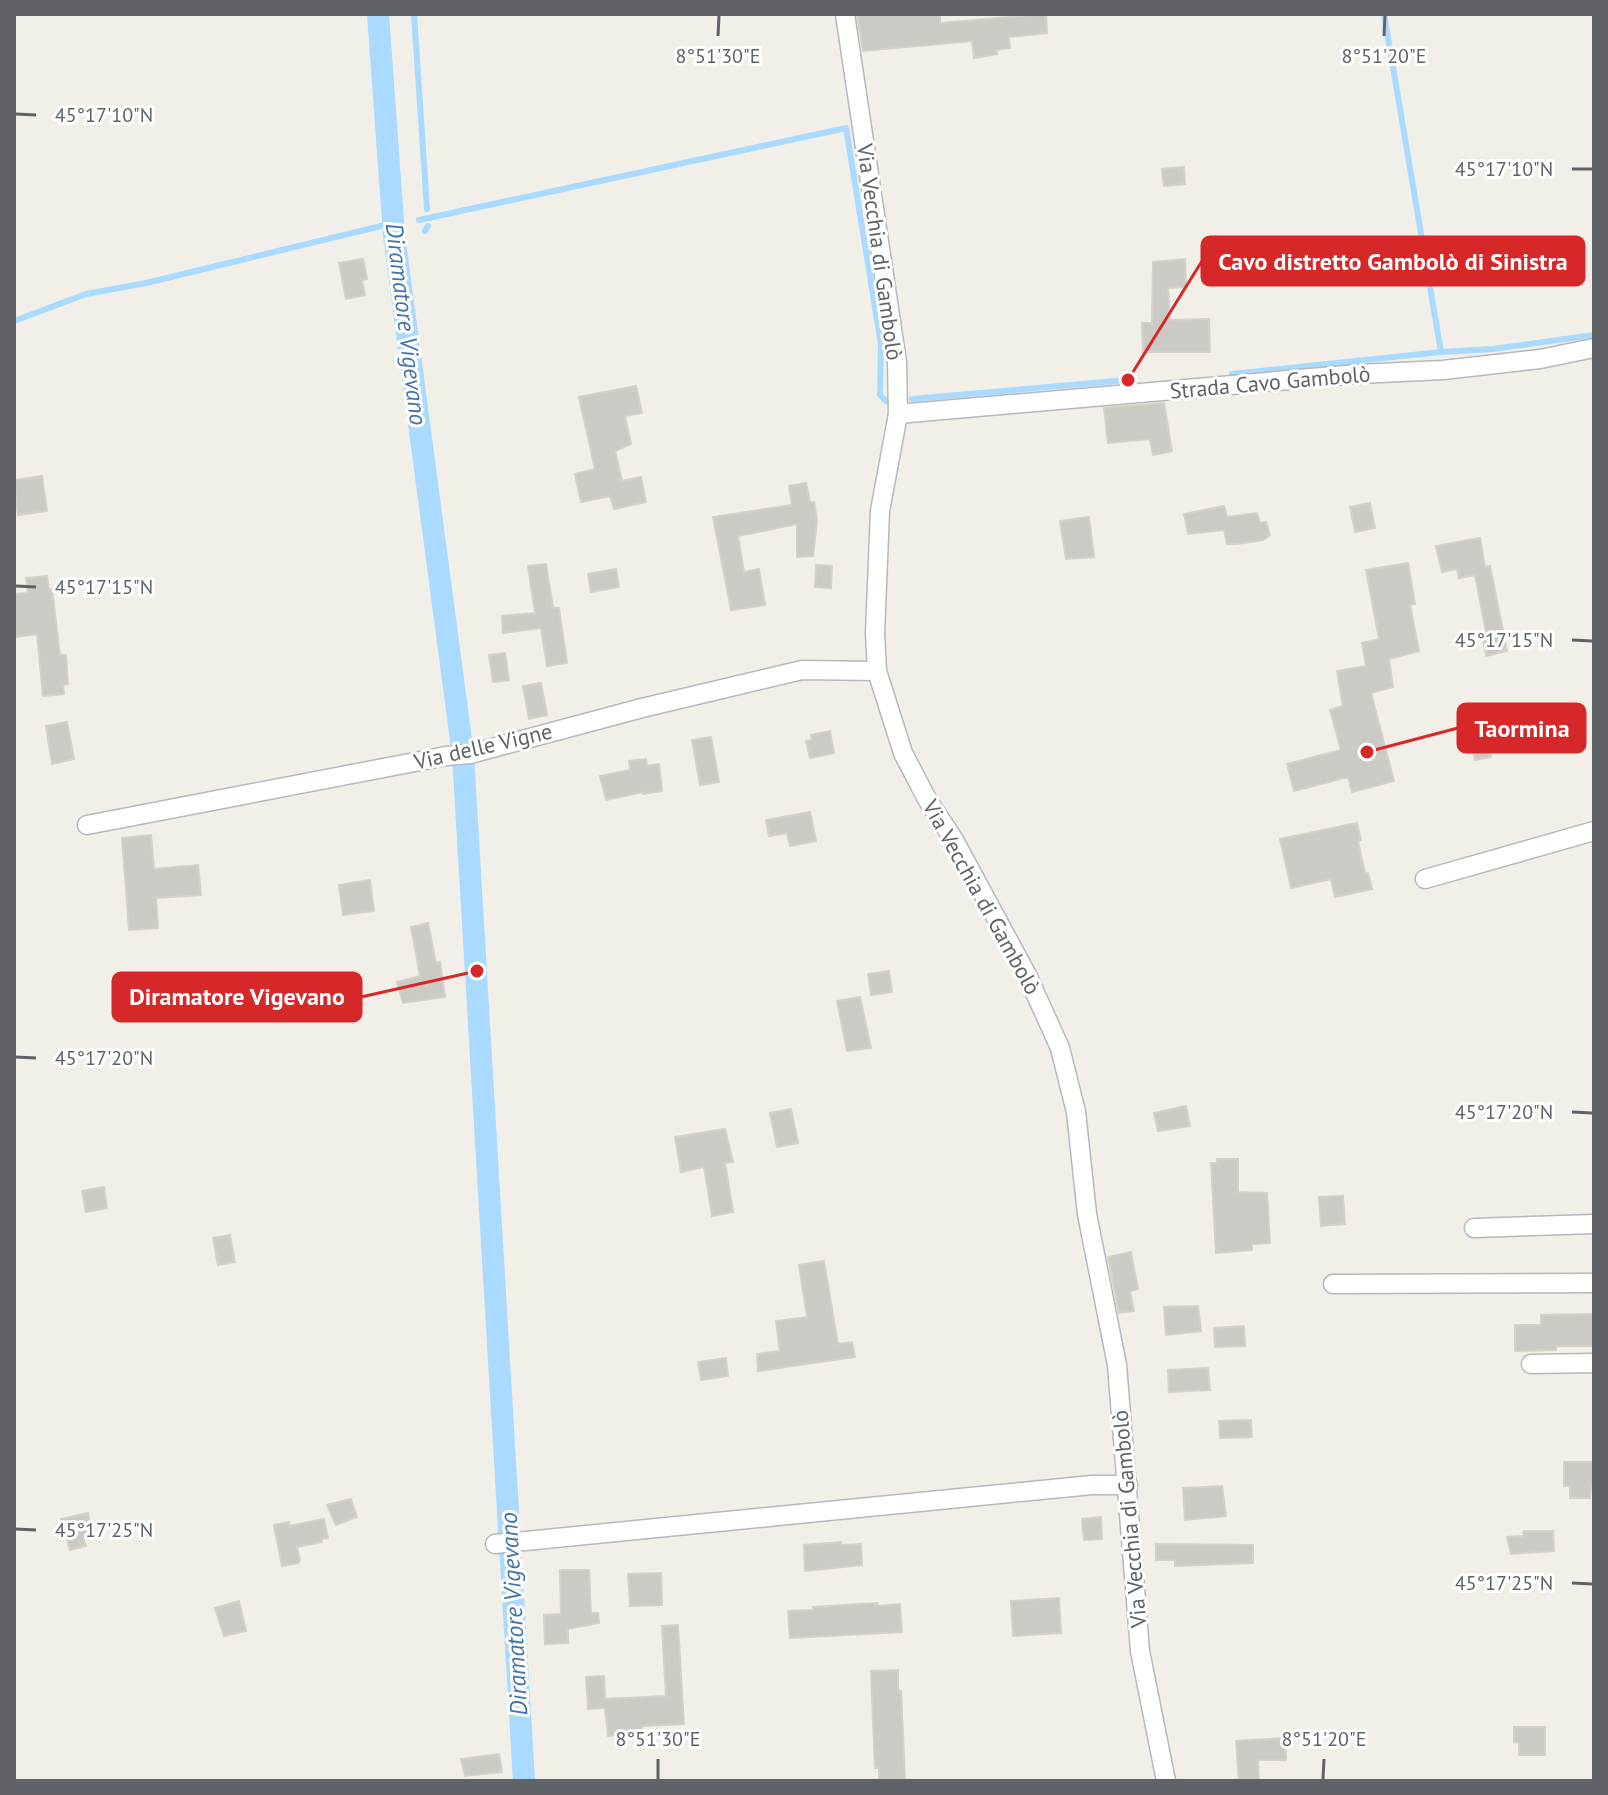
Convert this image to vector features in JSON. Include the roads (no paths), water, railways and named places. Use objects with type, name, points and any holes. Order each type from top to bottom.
[{"type":"street","name":"Via Vecchia di Gambolò","points":[[845,14],[894,326],[898,414],[880,511],[875,633],[877,671],[903,753],[1020,962],[1060,1048],[1076,1112],[1087,1214],[1117,1365],[1140,1651],[1166,1781]]},
{"type":"street","name":"Strada Cavo Gambolò","points":[[898,414],[1358,374],[1443,370],[1540,359],[1594,348]]},
{"type":"street","name":"Via delle Vigne","points":[[87,825],[446,756],[470,754],[642,708],[802,670],[877,671]]},
{"type":"street","points":[[1425,879],[1594,831]]},
{"type":"street","points":[[1474,1228],[1594,1224]]},
{"type":"street","points":[[1333,1284],[1594,1283]]},
{"type":"street","points":[[1531,1364],[1594,1363]]},
{"type":"street","points":[[495,1544],[1092,1485],[1128,1485]]},
{"type":"waterway","name":"Diramatore Vigevano","points":[[378,14],[394,235],[463,755],[524,1781]]},
{"type":"waterway","points":[[414,14],[427,209]]},
{"type":"waterway","points":[[1384,14],[1441,352]]},
{"type":"waterway","points":[[419,220],[846,128],[881,344],[880,395],[886,401]]},
{"type":"waterway","points":[[14,321],[86,294],[146,283],[381,226]]},
{"type":"waterway","points":[[425,231],[428,226]]},
{"type":"waterway","points":[[394,235],[402,234]]},
{"type":"waterway","points":[[1232,374],[1493,349],[1594,335]]},
{"type":"waterway","points":[[912,399],[1128,380]]},
{"type":"place","name":"Cavo distretto Gambolò di Sinistra","points":[[1128,380]]},
{"type":"place","name":"Taormina","points":[[1367,752]]},
{"type":"place","name":"Diramatore Vigevano","points":[[477,971]]}]
